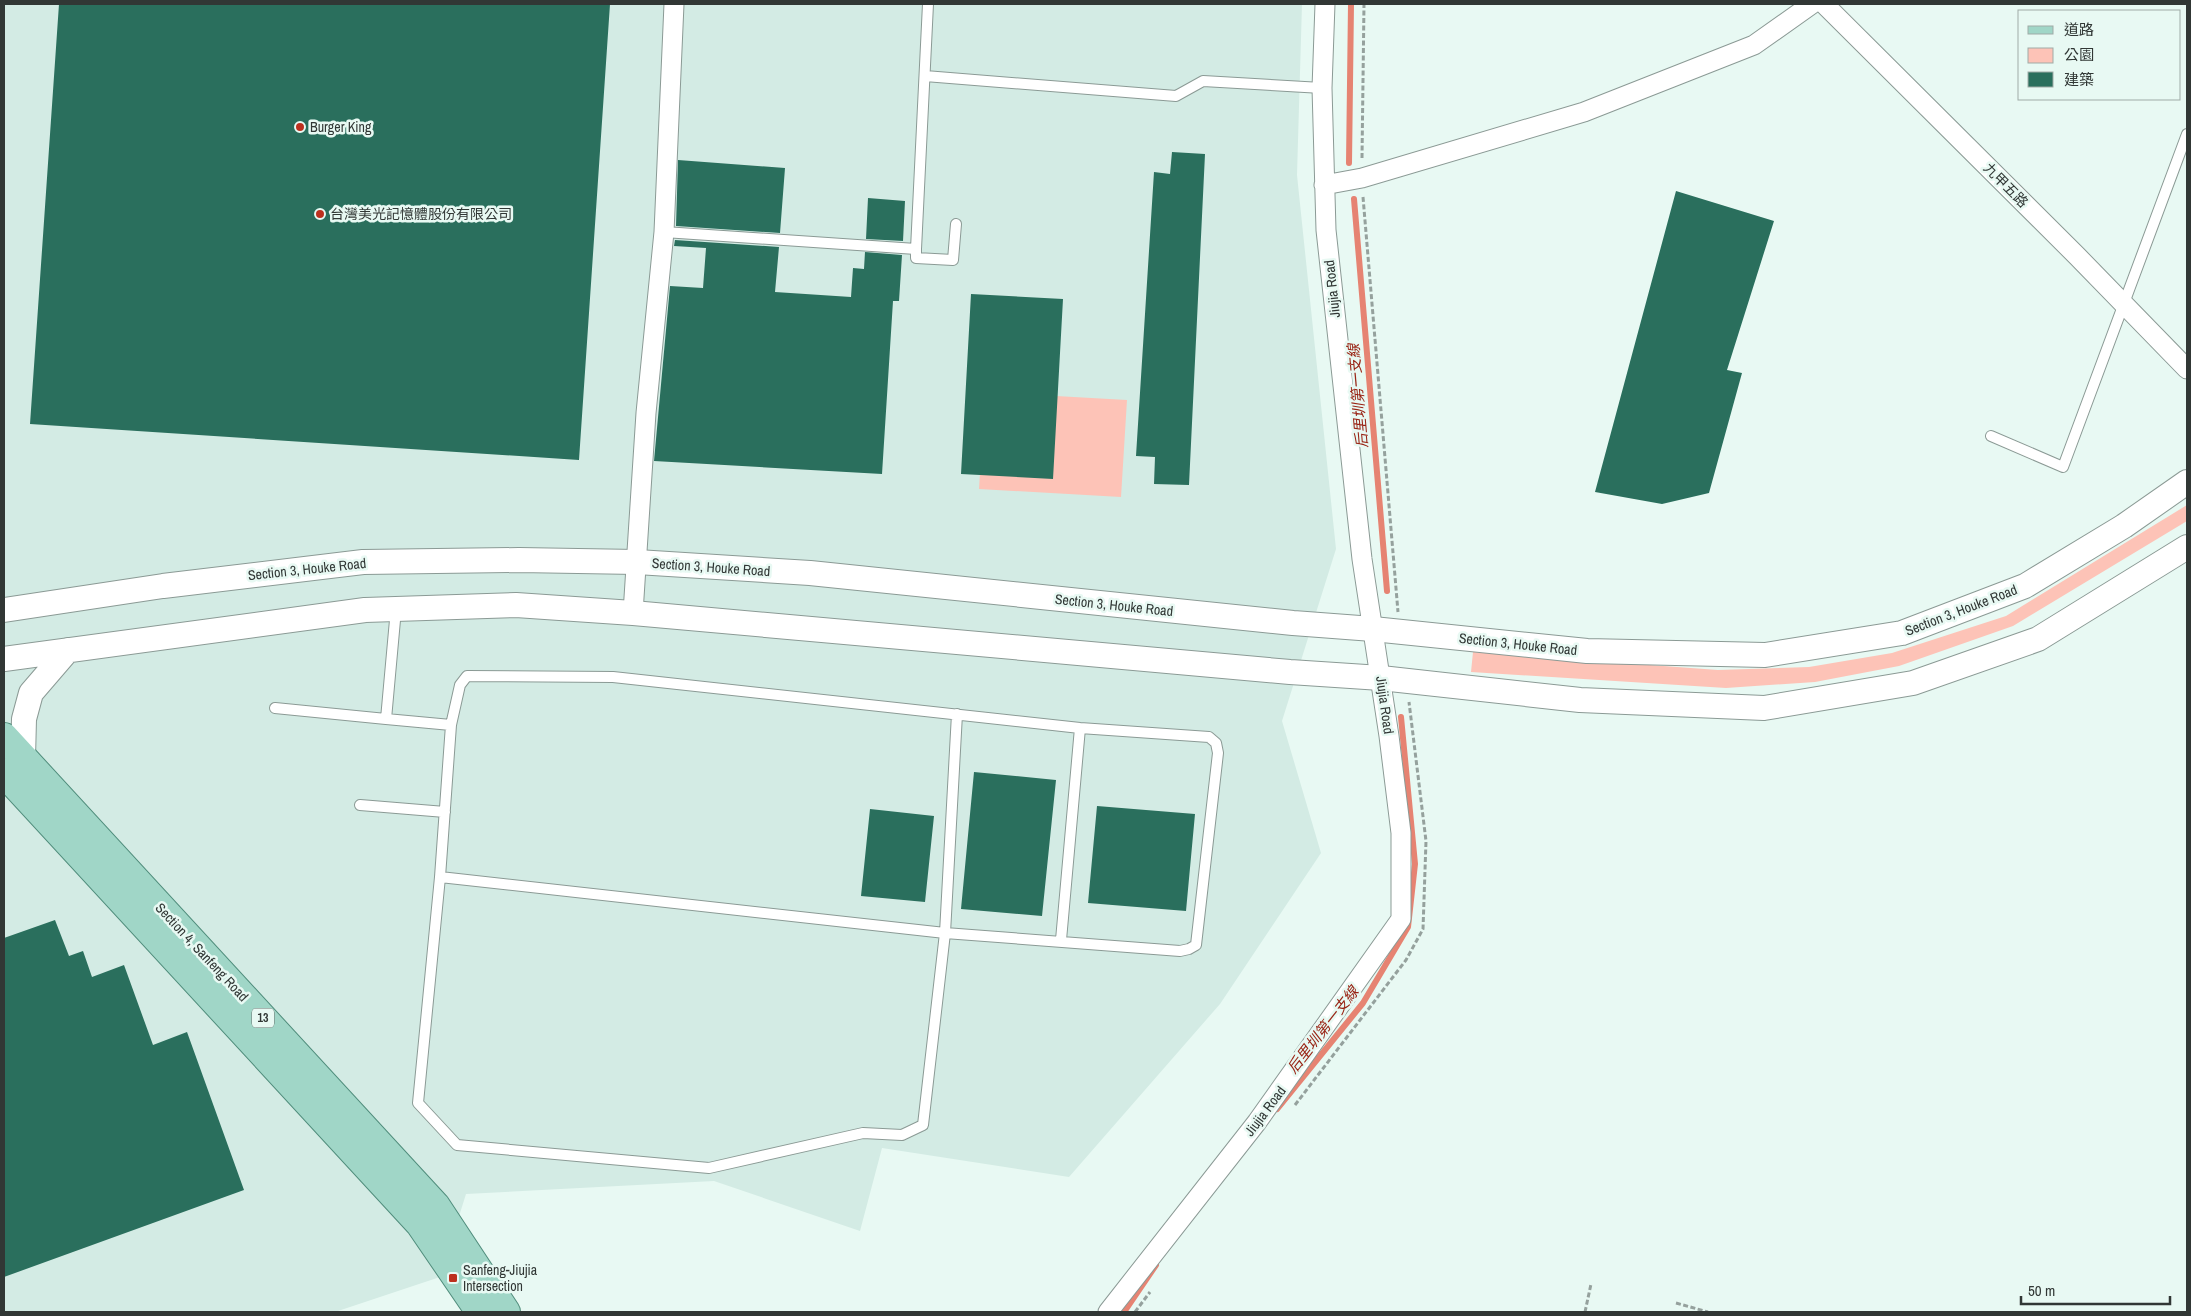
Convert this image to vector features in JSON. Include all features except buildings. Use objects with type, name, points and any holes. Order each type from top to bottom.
[{"type":"main road","name":"Section 4, Sanfeng Road","points":[[4,737],[13,766],[420,1224],[480,1312]]},
{"type":"main road","name":"Section 4, Sanfeng Road","points":[[13,766],[436,1206],[506,1312]]},
{"type":"street","points":[[633,613],[646,413],[664,232],[674,4]]},
{"type":"street","name":"Jiujia Road","points":[[1108,1312],[1258,1122],[1401,919],[1401,833],[1381,678],[1361,549],[1326,230],[1322,88],[1325,4]]},
{"type":"street","points":[[1324,185],[1362,178],[1584,112],[1754,45],[1812,4]]},
{"type":"street","name":"九甲五路","points":[[1824,4],[2187,369]]},
{"type":"street","name":"Section 3, Houke Road","points":[[4,610],[163,586],[363,562],[519,560],[637,562],[810,573],[1293,623],[1373,629],[1587,651],[1765,655],[1902,633],[2025,586],[2124,526],[2187,482]]},
{"type":"street","points":[[4,659],[365,610],[516,606],[633,613],[1290,672],[1381,678],[1580,700],[1764,708],[1913,683],[2038,639],[2187,547]]},
{"type":"street","points":[[13,766],[31,692],[68,650]]},
{"type":"lane","points":[[928,4],[916,258],[953,260],[956,224]]},
{"type":"lane","points":[[925,76],[1176,96],[1203,81],[1322,88]]},
{"type":"lane","points":[[1991,436],[2064,467],[2187,134]]},
{"type":"lane","points":[[664,232],[916,249]]},
{"type":"lane","points":[[386,719],[396,609]]},
{"type":"lane","points":[[440,877],[945,933],[1061,940],[1180,951],[1196,945],[1218,753],[1216,743],[1209,738],[1080,728],[957,714],[613,677],[467,676],[460,685],[451,725],[440,877],[418,1103],[457,1145],[709,1168],[863,1133],[902,1135],[923,1125],[945,933],[957,714]]},
{"type":"lane","points":[[275,708],[451,725]]},
{"type":"lane","points":[[1061,940],[1080,728]]},
{"type":"lane","points":[[360,805],[445,812]]},
{"type":"path","points":[[1585,1312],[1591,1284]]},
{"type":"path","points":[[1676,1303],[1708,1312]]},
{"type":"shaded area","points":[[4,4],[1302,4],[1297,175],[1336,549],[1282,721],[1321,853],[1220,1004],[1069,1177],[882,1148],[860,1231],[714,1181],[466,1194],[440,1277],[335,1312],[4,1312]]},
{"type":"green space","points":[[985,392],[1127,400],[1121,497],[979,489]]},
{"type":"green space","points":[[2187,505],[2187,521],[2013,626],[1899,666],[1815,682],[1726,688],[1471,672],[1473,652],[1718,670],[1809,667],[1892,653],[2006,616]]},
{"type":"waterway","name":"后里圳第一支線","points":[[1349,163],[1351,4]]},
{"type":"waterway","name":"后里圳第一支線","points":[[1354,199],[1387,591]]},
{"type":"waterway","name":"后里圳第一支線","points":[[1277,1109],[1363,1003],[1408,927],[1415,864],[1401,717]]},
{"type":"waterway","name":"后里圳第一支線","points":[[1124,1312],[1156,1265]]},
{"type":"place","name":"Burger King","points":[[300,127]]},
{"type":"place","name":"台灣美光記憶體股份有限公司","points":[[320,214]]},
{"type":"place","name":"Sanfeng-Jiujia Intersection","points":[[453,1278]]}]
